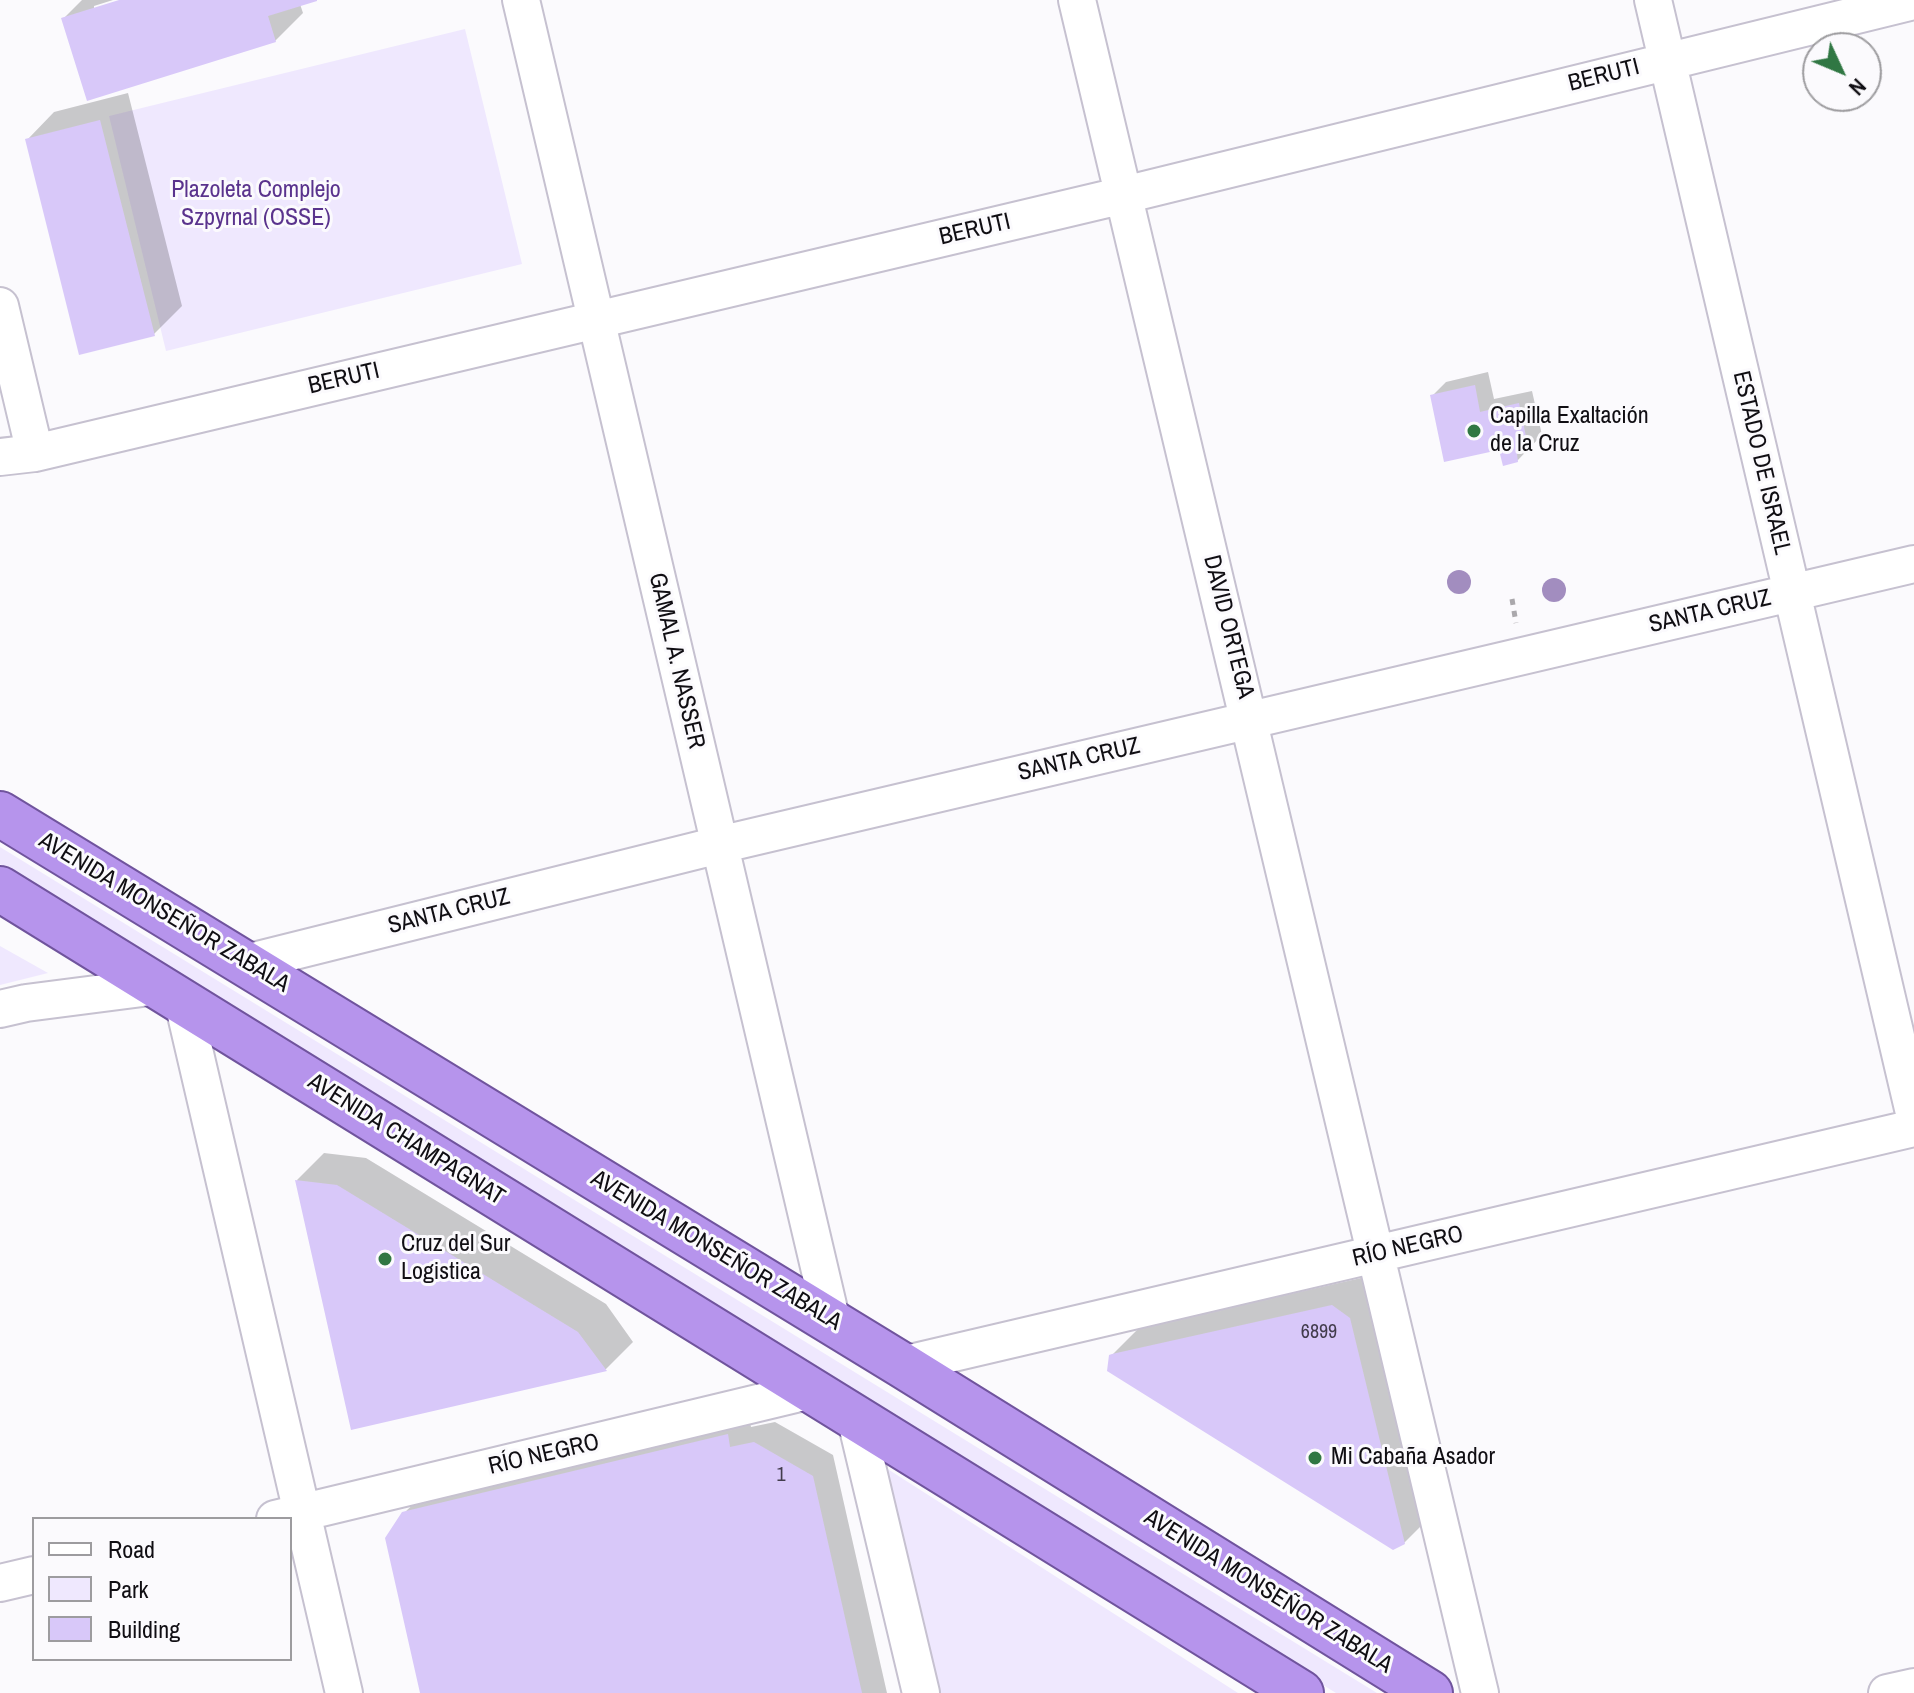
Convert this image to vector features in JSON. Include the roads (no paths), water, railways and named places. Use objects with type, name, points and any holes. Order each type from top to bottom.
[{"type":"highway","name":"AVENIDA MONSEÑOR ZABALA","points":[[0,814],[902,1365],[1430,1693]]},
{"type":"highway","name":"AVENIDA CHAMPAGNAT","points":[[0,889],[812,1390]]},
{"type":"highway","points":[[812,1390],[1301,1693]]},
{"type":"street","name":"GAMAL A. NASSER","points":[[521,0],[832,1322]]},
{"type":"street","name":"DAVID ORTEGA","points":[[1077,0],[1480,1693]]},
{"type":"street","name":"ESTADO DE ISRAEL","points":[[1653,0],[1914,1113]]},
{"type":"street","name":"BERUTI","points":[[0,469],[17,455],[1124,195],[1914,1]]},
{"type":"street","points":[[0,306],[17,455]]},
{"type":"street","name":"SANTA CRUZ","points":[[246,963],[719,845],[1914,564]]},
{"type":"street","points":[[0,1009],[26,1003],[171,994],[288,1516]]},
{"type":"street","name":"RÍO NEGRO","points":[[902,1365],[1914,1128]]},
{"type":"street","name":"RÍO NEGRO","points":[[288,1516],[812,1390]]},
{"type":"street","points":[[855,1416],[921,1693]]},
{"type":"street","points":[[292,1529],[344,1693]]},
{"type":"street","points":[[0,1583],[32,1575]]},
{"type":"street","points":[[1887,1693],[1914,1687]]},
{"type":"place","name":"Capilla Exaltación de la Cruz","points":[[1474,431]]},
{"type":"place","name":"Cruz del Sur Logistica","points":[[385,1259]]},
{"type":"place","name":"Mi Cabaña Asador","points":[[1315,1458]]},
{"type":"park label","name":"Plazoleta Complejo Szpyrnal (OSSE)","points":[[256,205]]}]
